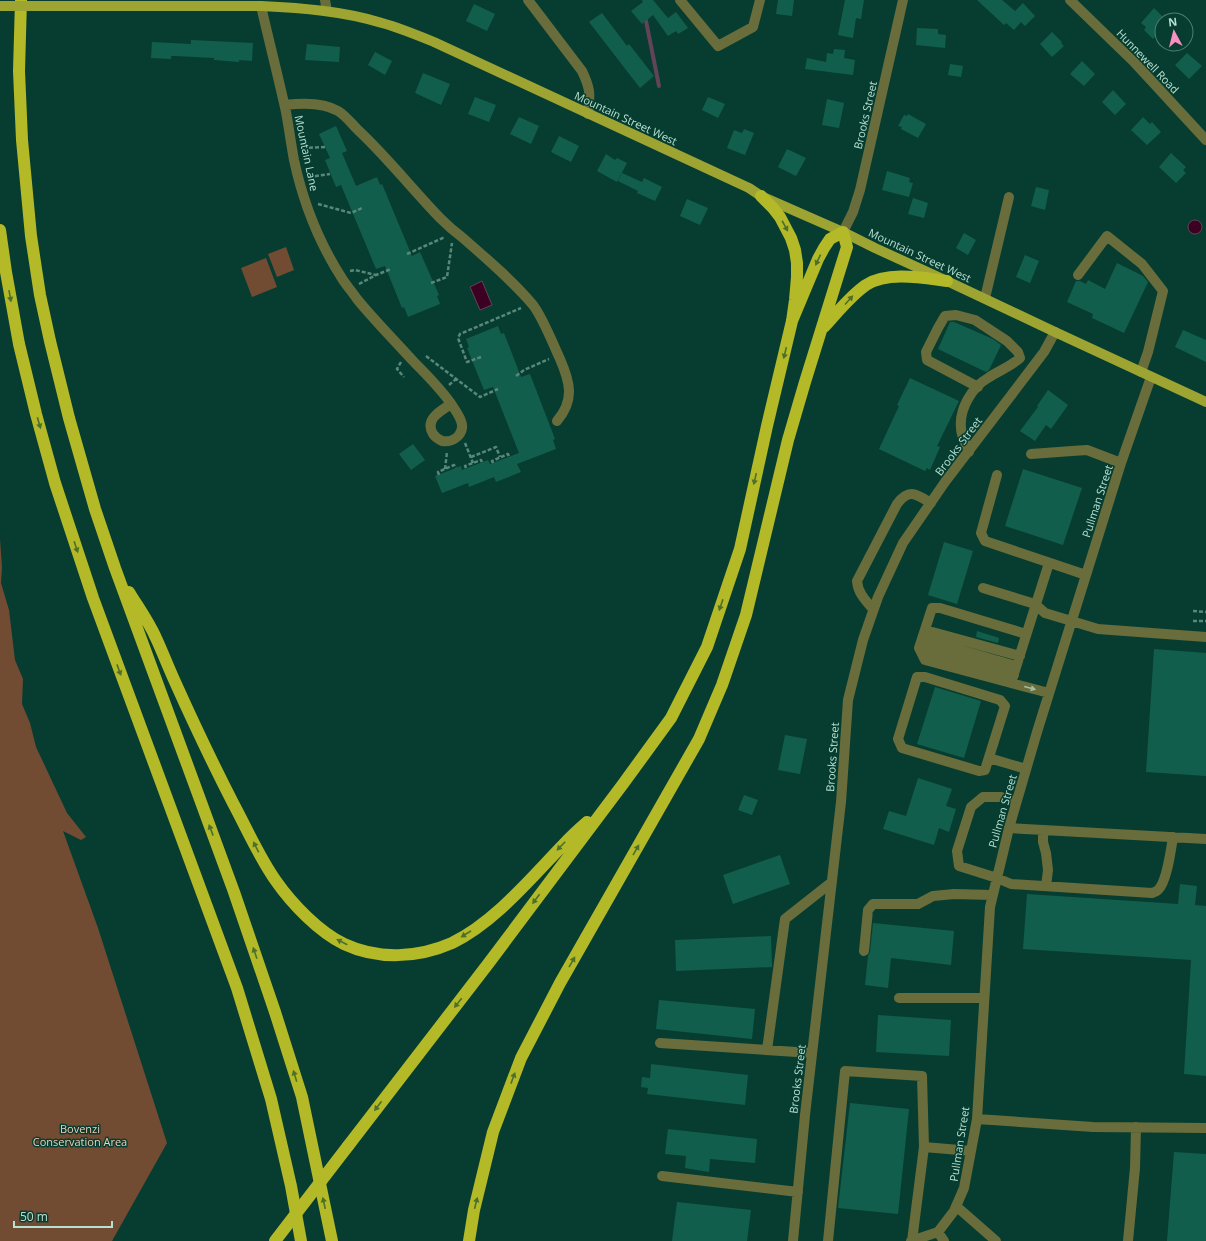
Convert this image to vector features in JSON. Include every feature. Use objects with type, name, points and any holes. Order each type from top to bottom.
[{"type":"highway","points":[[21,0],[19,70],[22,140],[31,236],[40,295],[74,439],[115,568],[234,892],[275,1012],[302,1097],[332,1241]]},
{"type":"highway","points":[[275,1241],[610,801],[670,718],[707,647],[740,549],[792,321],[797,277],[795,250],[791,238],[780,217],[761,196]]},
{"type":"highway","points":[[0,230],[19,344],[55,483],[93,598],[236,988],[271,1099],[291,1186],[301,1241]]},
{"type":"highway","points":[[469,1241],[474,1210],[493,1132],[521,1058],[560,982],[699,740],[722,685],[746,615],[788,440],[843,258],[848,247],[843,232],[830,239],[824,248],[792,321]]},
{"type":"highway","points":[[822,329],[854,294],[867,284],[881,279],[896,277],[947,281]]},
{"type":"highway","points":[[115,568],[155,636],[215,769],[263,861],[277,882],[294,902],[322,929],[333,938],[345,944],[366,952],[377,954],[408,955],[424,953],[453,942],[495,913],[566,842],[610,801]]},
{"type":"main road","name":"Mountain Street West","points":[[0,6],[261,6],[327,11],[382,23],[434,42],[749,188],[761,196],[843,232],[1206,402]]},
{"type":"street","points":[[325,0],[327,11]]},
{"type":"street","points":[[528,0],[582,71],[590,93],[588,114]]},
{"type":"street","points":[[680,0],[718,46],[753,27],[760,0]]},
{"type":"street","name":"Brooks Street","points":[[843,232],[860,190],[903,0]]},
{"type":"street","name":"Hunnewell Road","points":[[1070,0],[1135,63],[1206,140]]},
{"type":"street","name":"Mountain Lane","points":[[261,6],[285,105],[292,149],[299,179],[311,218],[323,245],[343,280],[372,317],[433,381],[451,404],[461,420],[462,427],[458,436]]},
{"type":"street","points":[[285,105],[304,103],[316,104],[338,111],[366,138],[454,234],[490,262],[526,297],[538,314],[566,373],[569,385],[567,403],[562,416],[557,421]]},
{"type":"street","points":[[985,298],[1009,197]]},
{"type":"street","points":[[1078,275],[1107,236],[1142,264],[1163,292],[1148,352],[1141,372]]},
{"type":"street","points":[[969,452],[961,428],[962,413],[971,394],[978,387],[986,378],[1014,364],[1020,358],[1018,352],[1007,341],[975,320],[956,314],[945,316],[926,352],[926,360],[978,387]]},
{"type":"street","name":"Brooks Street","points":[[793,1241],[812,1053],[841,802],[848,700],[863,640],[873,609],[903,543],[931,503],[1044,352],[1055,332]]},
{"type":"street","name":"Pullman Street","points":[[938,1232],[954,1211],[964,1188],[977,1119],[990,907],[1009,828],[1049,693],[1121,463],[1151,377]]},
{"type":"street","points":[[451,404],[434,416],[431,425],[432,431],[435,436],[441,440],[453,440],[458,436]]},
{"type":"street","points":[[1031,454],[1087,450],[1121,463]]},
{"type":"street","points":[[998,475],[981,533],[985,541],[1086,575]]},
{"type":"street","points":[[873,609],[857,589],[857,581],[897,504],[902,497],[910,493],[918,494],[931,503]]},
{"type":"street","points":[[1014,675],[1049,563]]},
{"type":"street","points":[[983,588],[1036,604],[1045,613],[1098,629],[1206,637]]},
{"type":"street","points":[[1014,675],[925,660],[922,639],[932,608],[940,608],[1026,634]]},
{"type":"street","points":[[922,639],[1020,656]]},
{"type":"street","points":[[922,639],[1014,675],[1049,693]]},
{"type":"street","points":[[917,677],[925,677],[1000,700],[1005,706],[989,758],[985,770],[979,771],[902,748],[898,739],[917,677]]},
{"type":"street","points":[[989,758],[1026,769]]},
{"type":"street","points":[[1016,802],[1001,796],[983,798],[971,807],[957,851],[959,866],[1011,884],[1152,894],[1158,890],[1166,875],[1173,837]]},
{"type":"street","points":[[1009,828],[1206,839]]},
{"type":"street","points":[[1043,830],[1043,842],[1048,870],[1046,886]]},
{"type":"street","points":[[767,1050],[786,919],[832,882]]},
{"type":"street","points":[[864,951],[868,910],[874,904],[918,904],[933,896],[954,894],[993,895]]},
{"type":"street","points":[[899,998],[984,998]]},
{"type":"street","points":[[660,1043],[812,1053]]},
{"type":"street","points":[[828,1241],[845,1071],[922,1076],[924,1147],[912,1241],[938,1232],[944,1241]]},
{"type":"street","points":[[977,1119],[1093,1127],[1206,1128]]},
{"type":"street","points":[[1128,1241],[1135,1168],[1136,1127]]},
{"type":"street","points":[[924,1147],[971,1150]]},
{"type":"street","points":[[662,1176],[798,1192]]},
{"type":"street","points":[[956,1206],[996,1241]]},
{"type":"path","points":[[292,149],[325,147]]},
{"type":"path","points":[[299,179],[330,174]]},
{"type":"path","points":[[307,204],[313,203],[351,213],[362,208]]},
{"type":"path","points":[[407,254],[454,234]]},
{"type":"path","points":[[431,283],[447,277],[454,234]]},
{"type":"path","points":[[363,282],[391,269]]},
{"type":"path","points":[[340,275],[351,270],[376,275]]},
{"type":"path","points":[[481,357],[467,362],[458,338],[460,334],[531,303]]},
{"type":"path","points":[[421,352],[480,397],[498,389]]},
{"type":"path","points":[[516,376],[524,370],[558,355]]},
{"type":"path","points":[[401,361],[397,369],[404,377]]},
{"type":"path","points":[[458,436],[464,443],[473,463]]},
{"type":"path","points":[[445,469],[448,441]]},
{"type":"path","points":[[471,457],[496,447],[500,457]]},
{"type":"path","points":[[493,463],[492,461],[500,457],[508,454],[509,456]]},
{"type":"path","points":[[466,468],[465,466],[481,460],[482,462]]},
{"type":"path","points":[[439,475],[438,472],[454,465],[456,468]]},
{"type":"path","points":[[1193,611],[1206,612]]},
{"type":"path","points":[[1192,621],[1206,622]]},
{"type":"green space","points":[[286,247],[294,270],[277,277],[268,254]]},
{"type":"green space","points":[[266,258],[277,287],[252,297],[241,268]]},
{"type":"green space","name":"Bovenzi Conservation Area","points":[[0,539],[2,567],[1,583],[9,610],[15,660],[23,679],[22,704],[30,723],[36,747],[67,813],[86,837],[81,840],[63,831],[98,928],[167,1143],[112,1241],[0,1241]]},
{"type":"shaded area","points":[[1192,220],[1198,220],[1202,224],[1202,230],[1198,234],[1192,234],[1188,230],[1188,224]]},
{"type":"shaded area","points":[[482,281],[492,305],[480,310],[470,287]]},
{"type":"building","points":[[642,0],[653,0],[668,18],[676,12],[688,28],[678,34],[676,31],[668,36],[653,15],[642,24],[631,11],[643,2]]},
{"type":"building","points":[[778,0],[794,0],[792,16],[776,14]]},
{"type":"building","points":[[845,0],[864,0],[861,19],[856,18],[853,38],[838,35]]},
{"type":"building","points":[[977,0],[1002,0],[1015,11],[1023,3],[1035,16],[1025,26],[1021,22],[1014,30],[1006,23],[1004,25]]},
{"type":"building","points":[[474,4],[495,14],[487,31],[466,21]]},
{"type":"building","points":[[1154,8],[1158,12],[1154,12],[1153,39],[1144,30],[1146,27],[1141,23]]},
{"type":"building","points":[[602,13],[627,46],[629,44],[654,76],[640,88],[589,22]]},
{"type":"building","points":[[917,28],[938,29],[938,34],[946,35],[945,48],[916,45]]},
{"type":"building","points":[[1052,32],[1064,46],[1052,57],[1040,44]]},
{"type":"building","points":[[191,40],[253,43],[252,61],[239,60],[239,62],[214,60],[214,58],[175,56],[171,56],[171,59],[151,58],[152,42],[191,44]]},
{"type":"building","points":[[307,44],[340,47],[339,62],[305,60]]},
{"type":"building","points":[[834,49],[845,50],[844,58],[855,60],[853,75],[805,69],[807,58],[826,62],[827,53],[833,54]]},
{"type":"building","points":[[375,52],[392,61],[385,75],[368,65]]},
{"type":"building","points":[[1187,53],[1202,66],[1189,79],[1175,65]]},
{"type":"building","points":[[1082,61],[1095,74],[1084,86],[1070,74]]},
{"type":"building","points":[[950,64],[963,66],[961,77],[948,75]]},
{"type":"building","points":[[423,73],[450,84],[441,105],[415,93]]},
{"type":"building","points":[[1113,90],[1126,104],[1115,115],[1102,102]]},
{"type":"building","points":[[475,97],[496,105],[489,122],[468,114]]},
{"type":"building","points":[[708,97],[725,104],[718,118],[702,110]]},
{"type":"building","points":[[827,99],[844,103],[839,128],[822,125]]},
{"type":"building","points":[[908,114],[926,124],[918,138],[901,129],[902,127],[898,126],[904,115],[907,116]]},
{"type":"building","points":[[519,117],[539,126],[531,144],[510,134]]},
{"type":"building","points":[[1143,117],[1150,124],[1152,122],[1161,132],[1147,145],[1131,130]]},
{"type":"building","points":[[336,126],[347,151],[342,153],[356,186],[377,177],[380,185],[382,184],[412,256],[420,252],[439,295],[437,296],[440,304],[408,317],[404,307],[402,308],[385,266],[376,269],[341,185],[336,187],[325,160],[330,158],[319,134]]},
{"type":"building","points":[[744,129],[754,133],[745,155],[727,148],[734,130],[742,133]]},
{"type":"building","points":[[559,136],[579,146],[571,162],[551,152]]},
{"type":"building","points":[[787,149],[806,158],[796,176],[778,167]]},
{"type":"building","points":[[1171,153],[1186,167],[1183,170],[1186,173],[1176,183],[1159,167]]},
{"type":"building","points":[[606,154],[615,160],[617,158],[627,163],[617,182],[597,171]]},
{"type":"building","points":[[887,171],[910,178],[909,182],[913,183],[909,197],[882,190]]},
{"type":"building","points":[[622,173],[642,182],[644,178],[662,187],[655,201],[637,193],[638,191],[618,181]]},
{"type":"building","points":[[1036,187],[1049,190],[1045,210],[1031,206]]},
{"type":"building","points":[[913,198],[928,203],[924,218],[908,214]]},
{"type":"building","points":[[687,199],[708,208],[700,225],[680,216]]},
{"type":"building","points":[[964,233],[976,240],[968,255],[956,248]]},
{"type":"building","points":[[1025,255],[1039,261],[1030,283],[1016,277]]},
{"type":"building","points":[[1117,263],[1143,276],[1148,282],[1124,333],[1092,318],[1093,314],[1067,302],[1076,281],[1086,284],[1088,280],[1105,289]]},
{"type":"building","points":[[950,322],[954,322],[993,339],[1001,345],[989,370],[986,372],[938,349]]},
{"type":"building","points":[[498,326],[501,334],[504,333],[521,377],[530,374],[555,439],[553,440],[556,449],[517,464],[521,472],[496,482],[494,477],[469,487],[468,483],[442,493],[435,476],[461,466],[462,470],[488,460],[490,464],[519,453],[493,387],[484,390],[467,348],[469,347],[466,339]]},
{"type":"building","points":[[1183,330],[1206,340],[1206,362],[1175,347]]},
{"type":"building","points":[[910,378],[959,401],[937,446],[940,447],[930,470],[927,468],[925,471],[879,449]]},
{"type":"building","points":[[1048,390],[1068,405],[1051,429],[1046,425],[1035,441],[1020,431],[1038,407],[1037,406]]},
{"type":"building","points":[[413,444],[425,460],[411,470],[399,454]]},
{"type":"building","points":[[1023,469],[1082,488],[1063,545],[1005,526]]},
{"type":"building","points":[[944,542],[973,551],[957,604],[928,595]]},
{"type":"building","points":[[977,631],[999,638],[998,643],[976,637]]},
{"type":"building","points":[[1154,649],[1206,653],[1206,776],[1146,772]]},
{"type":"building","points":[[935,687],[981,701],[964,758],[917,744]]},
{"type":"building","points":[[785,735],[807,739],[800,774],[778,770]]},
{"type":"building","points":[[918,778],[952,789],[946,806],[956,809],[949,832],[939,828],[934,845],[883,829],[889,811],[906,816]]},
{"type":"building","points":[[744,795],[758,800],[752,815],[738,810]]},
{"type":"building","points":[[780,855],[790,884],[733,904],[723,875]]},
{"type":"building","points":[[1180,884],[1197,886],[1195,905],[1206,906],[1206,1076],[1184,1074],[1191,960],[1023,949],[1027,894],[1178,904]]},
{"type":"building","points":[[873,923],[954,931],[951,965],[891,958],[888,988],[865,985]]},
{"type":"building","points":[[771,936],[772,967],[676,971],[675,940]]},
{"type":"building","points":[[659,1000],[755,1009],[752,1039],[656,1029]]},
{"type":"building","points":[[878,1015],[951,1020],[949,1056],[876,1052]]},
{"type":"building","points":[[651,1064],[748,1075],[745,1105],[647,1094],[648,1088],[641,1087],[642,1077],[650,1078]]},
{"type":"building","points":[[850,1103],[909,1109],[898,1214],[838,1208]]},
{"type":"building","points":[[668,1129],[757,1139],[755,1163],[710,1159],[709,1172],[685,1168],[686,1156],[665,1154]]},
{"type":"building","points":[[1174,1152],[1206,1154],[1206,1241],[1167,1241]]},
{"type":"building","points":[[677,1202],[751,1210],[747,1241],[672,1241]]},
{"type":"waterway","points":[[645,16],[659,86]]}]
